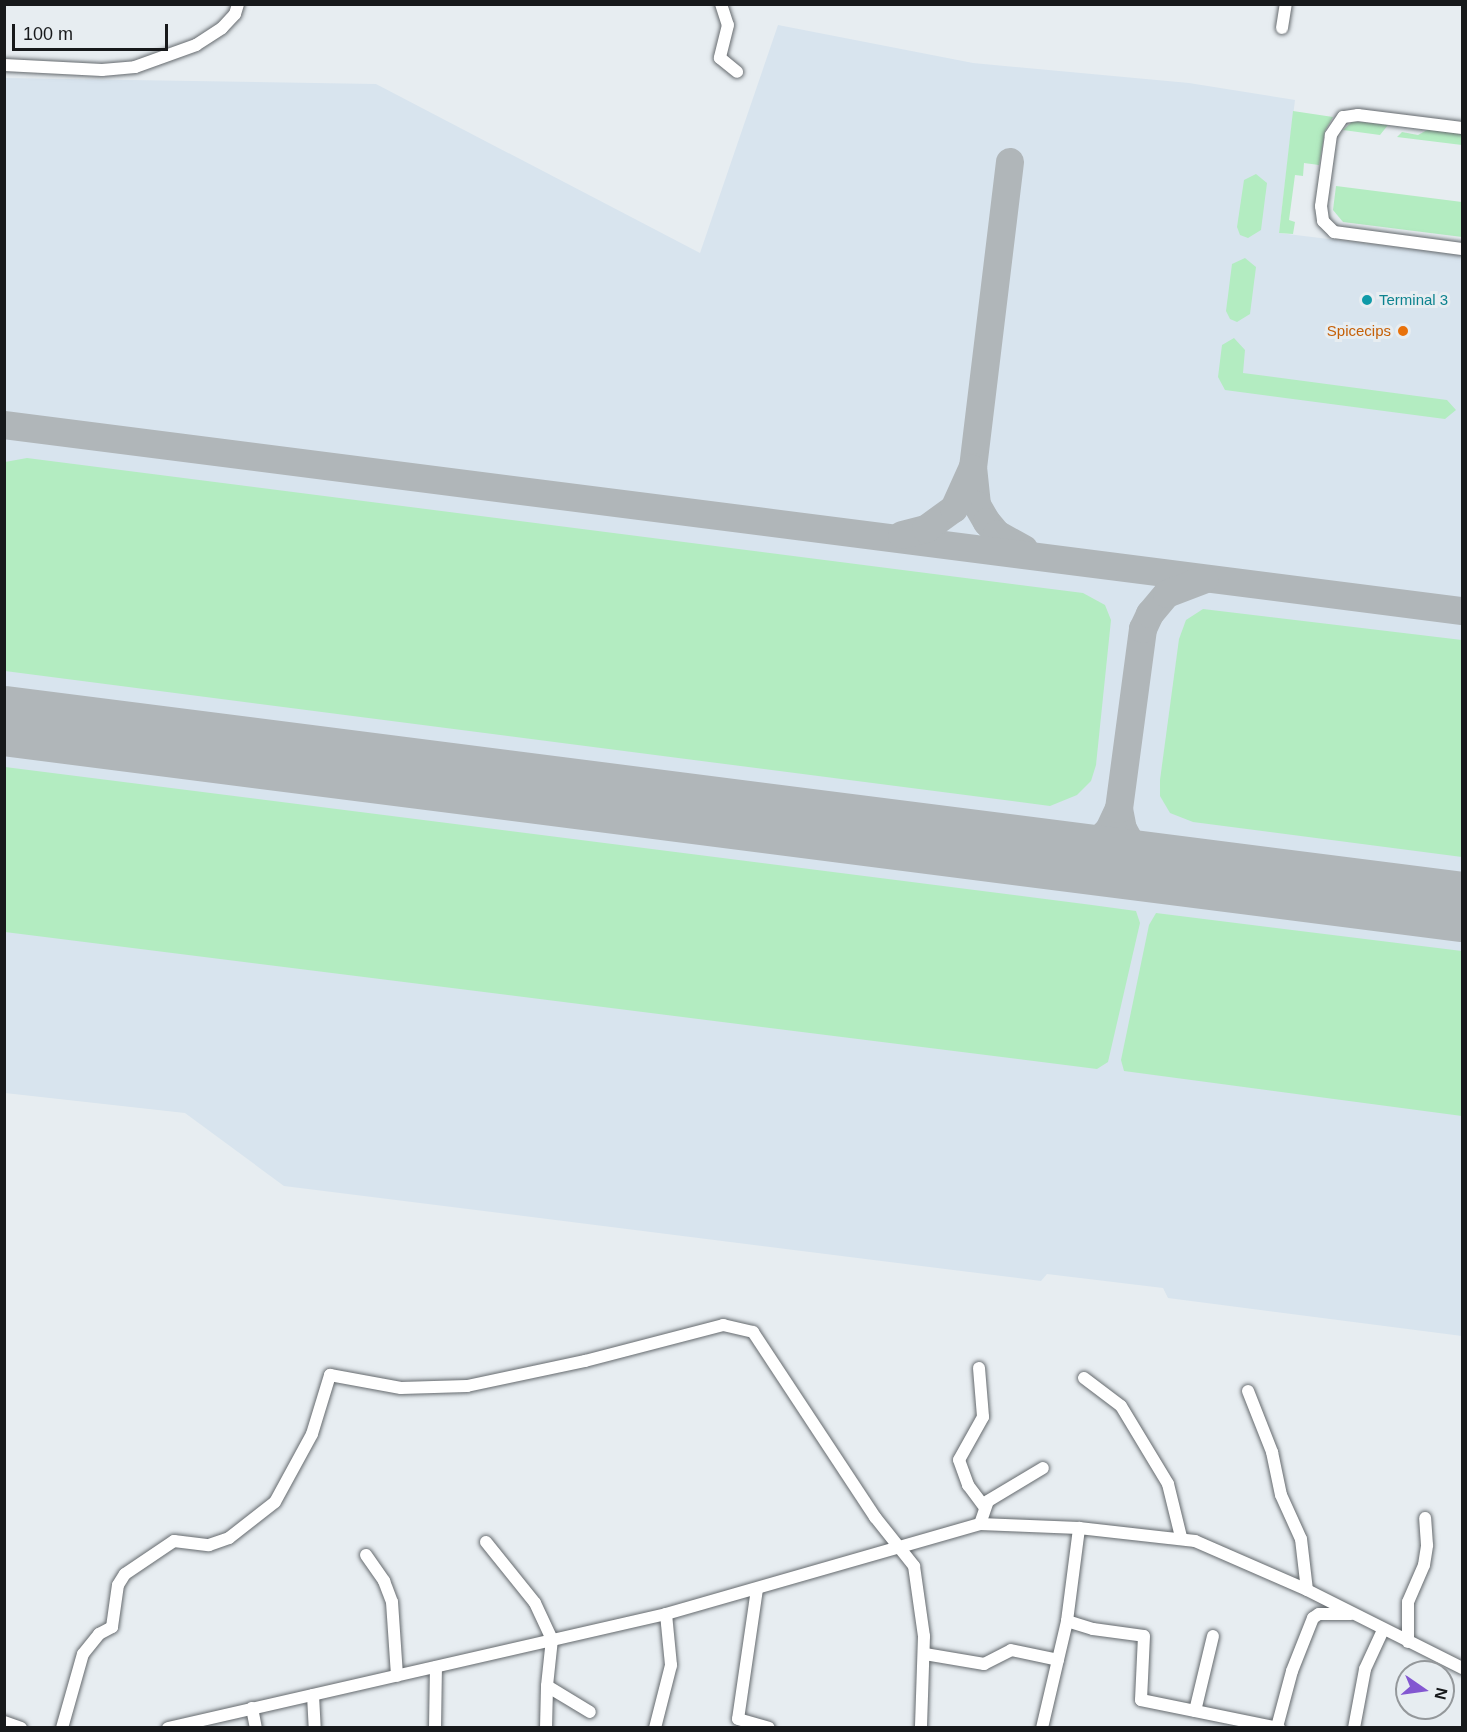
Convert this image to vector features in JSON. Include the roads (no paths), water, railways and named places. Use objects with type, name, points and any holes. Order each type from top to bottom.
[{"type":"street","points":[[4,65],[102,70],[135,67],[196,45],[222,28],[235,14],[237,4]]},
{"type":"street","points":[[721,4],[728,25],[720,58],[737,72]]},
{"type":"street","points":[[1282,28],[1286,4]]},
{"type":"street","points":[[1462,128],[1358,115],[1343,117],[1331,135],[1321,206],[1323,221],[1341,234],[1462,249]]},
{"type":"street","points":[[62,1728],[83,1654],[99,1634],[112,1627],[118,1585],[125,1574],[174,1541],[209,1545],[229,1538],[275,1502],[312,1434],[330,1375],[401,1388],[467,1386],[585,1361],[706,1328],[738,1326],[753,1332],[900,1549],[914,1566],[925,1654],[921,1728]]},
{"type":"street","points":[[979,1368],[983,1417],[959,1460],[968,1485],[984,1506]]},
{"type":"street","points":[[1083,1378],[1126,1414],[1168,1484],[1181,1538]]},
{"type":"street","points":[[1248,1391],[1272,1452],[1281,1495],[1301,1539],[1307,1590]]},
{"type":"street","points":[[980,1524],[984,1506],[1043,1468]]},
{"type":"street","points":[[1408,1642],[1408,1602],[1424,1565],[1427,1545],[1425,1518]]},
{"type":"street","points":[[168,1728],[666,1614],[900,1549],[980,1524],[1079,1528],[1181,1538],[1307,1590],[1462,1668]]},
{"type":"street","points":[[1042,1728],[1067,1621],[1079,1528]]},
{"type":"street","points":[[486,1542],[535,1603],[552,1640],[547,1686],[546,1728]]},
{"type":"street","points":[[366,1555],[384,1581],[392,1602],[397,1676]]},
{"type":"street","points":[[757,1589],[737,1723],[769,1728]]},
{"type":"street","points":[[655,1728],[671,1665],[666,1614]]},
{"type":"street","points":[[1067,1621],[1093,1629],[1144,1636],[1138,1696],[1145,1701],[1278,1727],[1292,1671],[1312,1618],[1319,1614],[1356,1614]]},
{"type":"street","points":[[1354,1728],[1365,1669],[1383,1630]]},
{"type":"street","points":[[1195,1711],[1213,1636]]},
{"type":"street","points":[[925,1654],[984,1664],[1011,1650],[1058,1660]]},
{"type":"street","points":[[435,1728],[436,1667]]},
{"type":"street","points":[[547,1686],[590,1712]]},
{"type":"street","points":[[313,1695],[315,1728]]},
{"type":"street","points":[[252,1708],[256,1728]]},
{"type":"street","points":[[4,1722],[21,1728]]},
{"type":"place","name":"Terminal 3","points":[[1367,300]]},
{"type":"place","name":"Spicecips","points":[[1403,331]]}]
